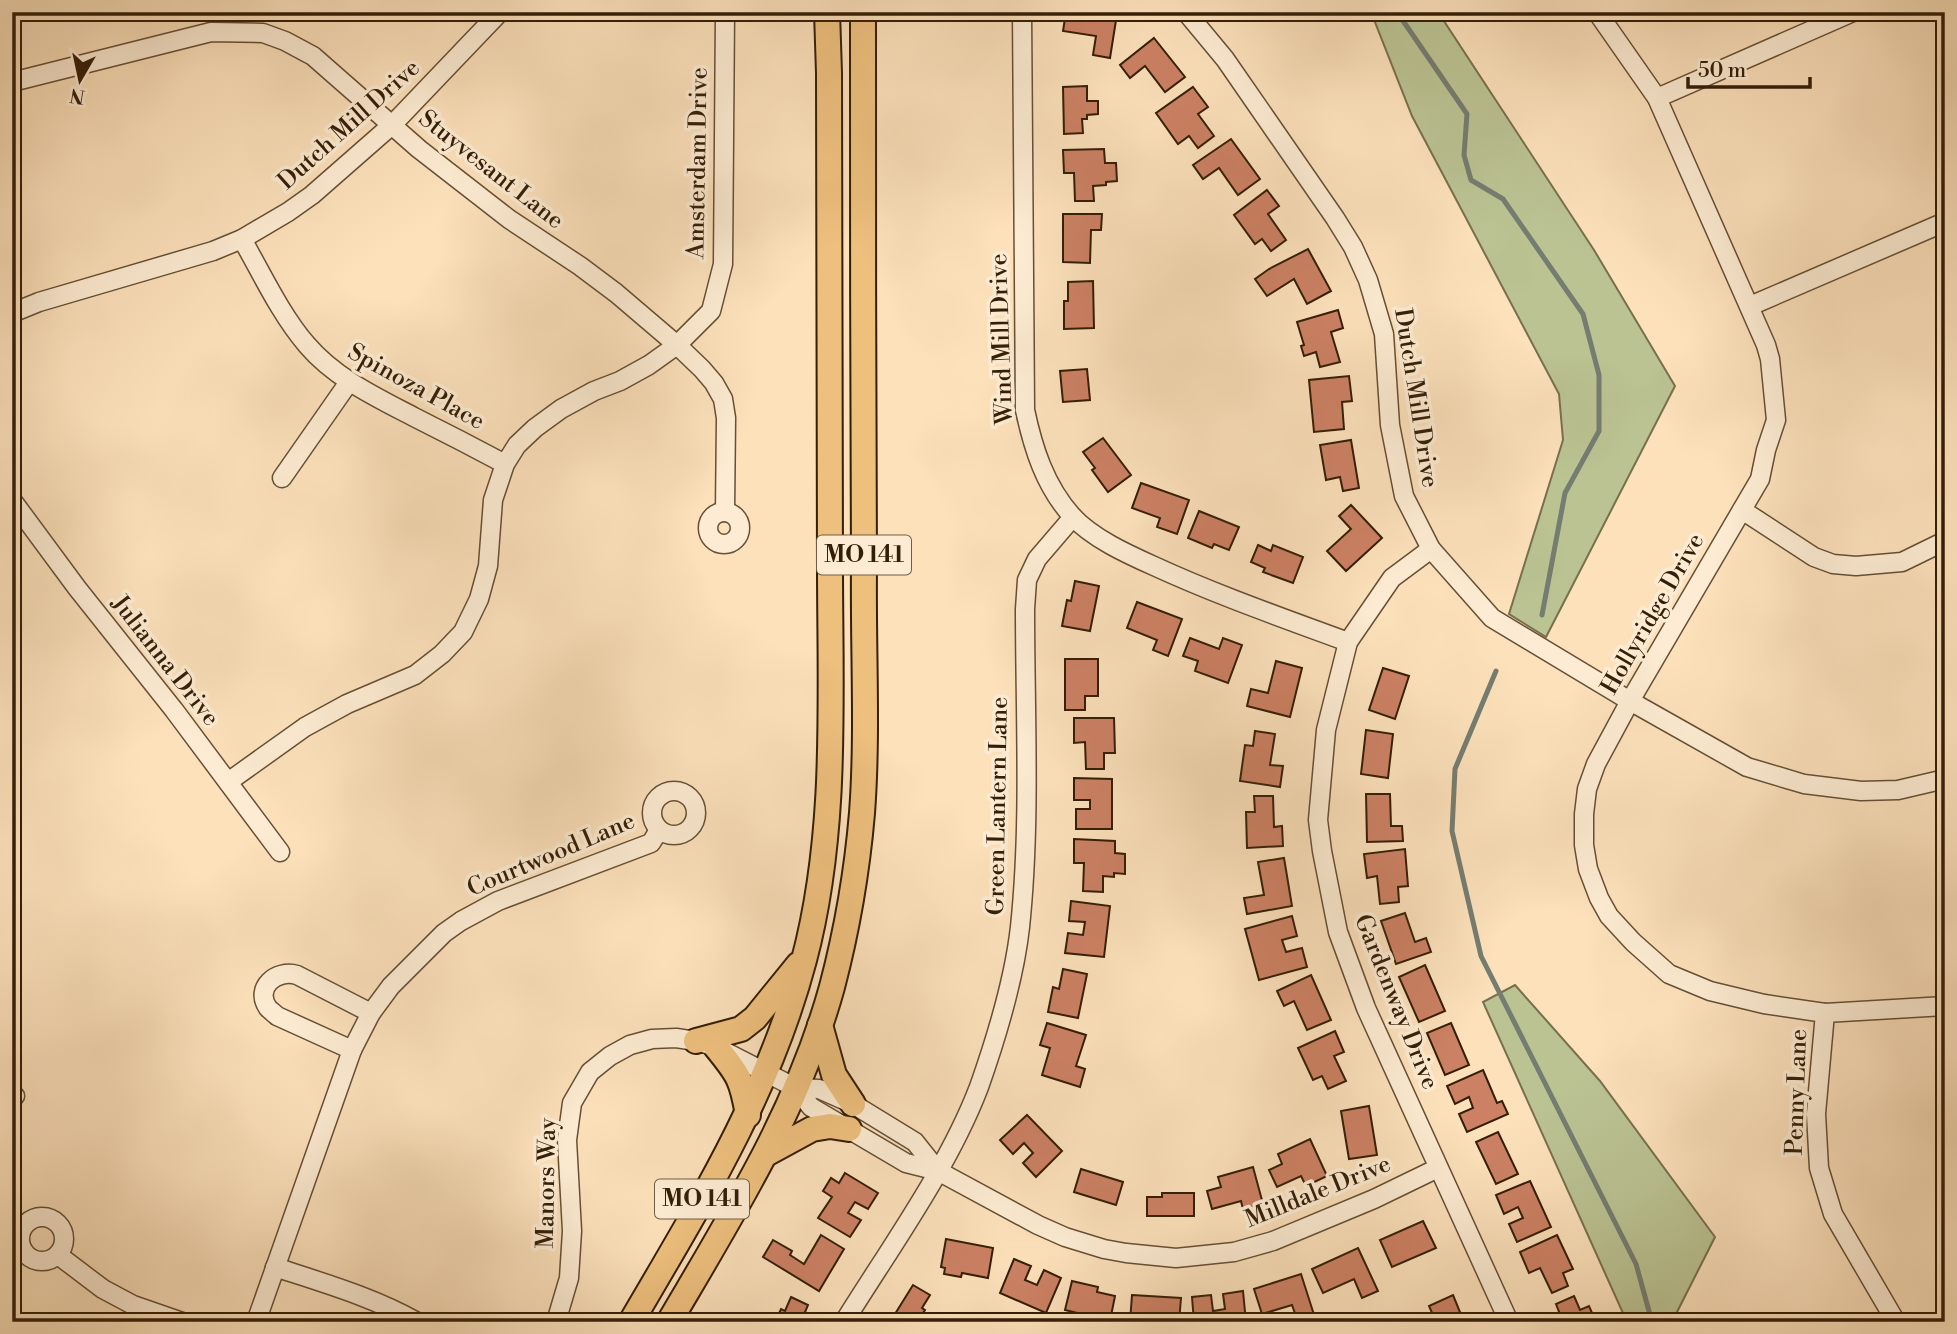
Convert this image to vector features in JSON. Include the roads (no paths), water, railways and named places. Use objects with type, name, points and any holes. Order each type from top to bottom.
[{"type":"highway","name":"MO 141","points":[[669,1322],[766,1154],[796,1088],[820,1025],[846,930],[856,870],[862,810],[864,691],[863,12]]},
{"type":"highway","name":"MO 141","points":[[631,1322],[717,1174],[767,1072],[806,956],[825,846],[829,771],[829,73],[824,18]]},
{"type":"highway","points":[[748,1115],[740,1080],[733,1068],[706,1044],[741,1029],[755,1017],[806,956]]},
{"type":"highway","points":[[820,1025],[834,1075],[853,1104]]},
{"type":"highway","points":[[766,1154],[812,1129],[830,1126],[849,1129]]},
{"type":"street","name":"Dutch Mill Drive","points":[[12,313],[39,302],[195,257],[242,239],[312,195],[393,124],[500,12]]},
{"type":"street","name":"Amsterdam Drive","points":[[228,782],[305,727],[346,704],[415,675],[442,654],[463,632],[479,599],[488,566],[494,500],[505,464],[517,444],[561,409],[639,371],[677,345],[711,311],[723,264],[724,12]]},
{"type":"street","name":"Wind Mill Drive","points":[[1021,12],[1025,410],[1037,459],[1055,494],[1073,517],[1112,547],[1174,575],[1348,642]]},
{"type":"street","name":"Dutch Mill Drive","points":[[1186,12],[1225,59],[1353,247],[1368,280],[1384,334],[1390,425],[1404,496],[1431,549],[1492,618],[1747,767],[1804,785],[1861,791],[1898,790],[1945,779]]},
{"type":"street","name":"Hollyridge Drive","points":[[1597,12],[1657,98],[1750,306],[1770,359],[1776,420],[1760,479],[1596,764],[1587,789],[1584,814],[1584,845],[1588,869],[1609,916],[1669,974],[1720,993],[1764,1004],[1825,1013],[1945,1006]]},
{"type":"street","points":[[1657,98],[1853,12]]},
{"type":"street","name":"Stuyvesant Lane","points":[[12,82],[211,32],[263,33],[313,56],[429,157],[509,219],[580,265],[677,345],[714,383],[723,399],[727,436],[725,512]]},
{"type":"street","points":[[1750,306],[1945,222]]},
{"type":"street","name":"Spinoza Place","points":[[242,239],[287,317],[306,344],[325,363],[349,382],[505,464]]},
{"type":"street","points":[[282,478],[349,382]]},
{"type":"street","name":"Julianna Drive","points":[[12,500],[76,588],[174,710],[280,852]]},
{"type":"street","points":[[1742,510],[1815,557],[1833,564],[1856,566],[1902,562],[1945,541]]},
{"type":"street","name":"Green Lantern Lane","points":[[844,1322],[938,1171],[978,1088],[1012,976],[1020,928],[1027,830],[1027,580],[1037,559],[1073,517]]},
{"type":"street","name":"Gardenway Drive","points":[[1431,549],[1392,578],[1348,642],[1326,730],[1318,820],[1338,932],[1366,1008],[1508,1322]]},
{"type":"street","name":"Courtwood Lane","points":[[256,1322],[352,1051],[371,1013],[391,986],[444,933],[461,921],[498,901],[651,843],[659,830]]},
{"type":"street","points":[[352,1051],[277,1016],[265,1001],[267,985],[281,973],[297,975],[371,1013]]},
{"type":"street","name":"Penny Lane","points":[[1825,1013],[1816,1114],[1819,1168],[1833,1214],[1896,1322]]},
{"type":"street","name":"Manors Way","points":[[556,1322],[569,1278],[572,1231],[567,1139],[572,1103],[590,1072],[630,1045],[652,1039],[676,1038],[706,1044],[796,1088]]},
{"type":"street","name":"Milldale Drive","points":[[796,1088],[820,1089],[853,1104],[915,1142],[938,1171]]},
{"type":"street","name":"Milldale Drive","points":[[796,1088],[811,1107],[906,1163],[938,1171],[1038,1225],[1104,1249],[1175,1258],[1234,1252],[1273,1241],[1374,1199],[1438,1168]]},
{"type":"street","points":[[58,1255],[103,1289],[133,1305],[182,1322]]},
{"type":"street","points":[[275,1268],[374,1301],[417,1322]]},
{"type":"waterway","points":[[1397,12],[1467,114],[1464,155],[1471,180],[1503,199],[1583,314],[1599,375],[1599,431],[1565,493],[1542,615]]},
{"type":"waterway","points":[[1496,671],[1455,769],[1452,831],[1481,956],[1636,1264],[1652,1322]]}]
